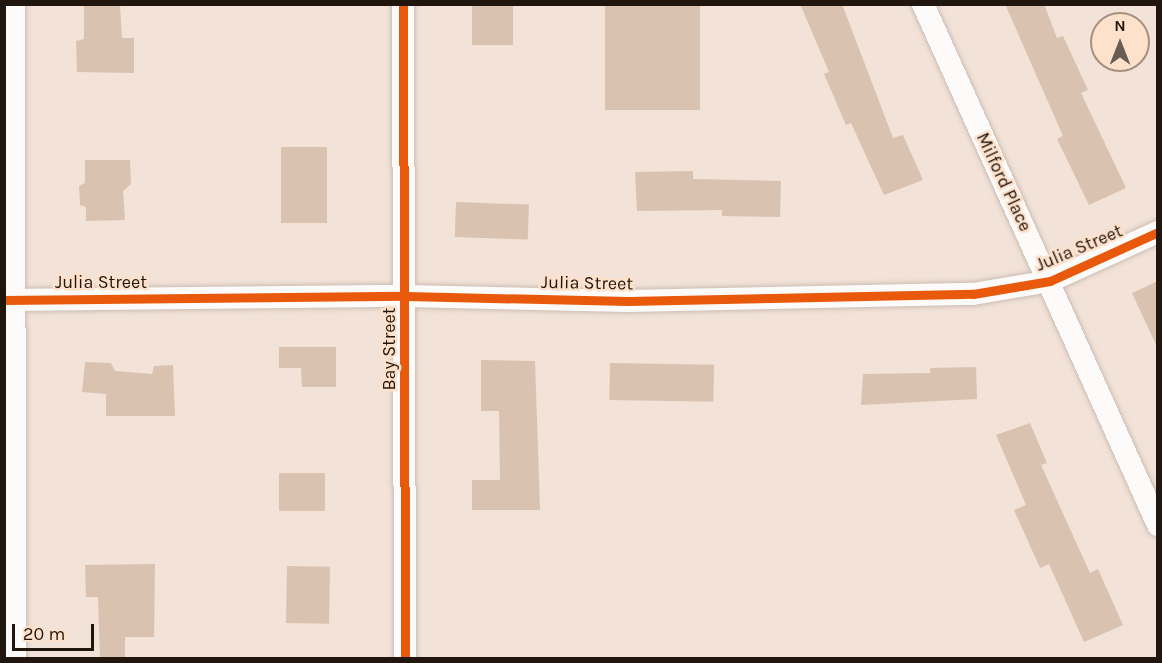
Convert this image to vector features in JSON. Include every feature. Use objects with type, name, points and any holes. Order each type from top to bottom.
[{"type":"street","points":[[14,4],[10,300],[15,658]]},
{"type":"street","name":"Bay Street","points":[[403,4],[406,296],[405,658]]},
{"type":"street","name":"Milford Place","points":[[923,4],[1050,281],[1158,525]]},
{"type":"street","name":"Julia Street","points":[[10,300],[406,296],[628,301],[961,294],[1050,281],[1158,232]]},
{"type":"building","points":[[84,4],[120,4],[122,38],[134,38],[134,73],[77,72],[76,41],[84,39]]},
{"type":"building","points":[[472,4],[513,4],[513,45],[472,45]]},
{"type":"building","points":[[605,4],[700,4],[700,110],[605,110]]},
{"type":"building","points":[[800,4],[842,4],[893,138],[903,135],[923,180],[884,195],[851,123],[846,125],[824,74],[829,72]]},
{"type":"building","points":[[1005,4],[1044,4],[1057,38],[1063,36],[1088,90],[1081,93],[1126,188],[1089,205],[1057,139],[1063,136]]},
{"type":"building","points":[[281,147],[327,147],[327,223],[281,223]]},
{"type":"building","points":[[85,160],[130,160],[131,184],[123,191],[125,220],[86,221],[86,207],[80,205],[79,186],[85,183]]},
{"type":"building","points":[[693,171],[693,179],[781,181],[780,217],[722,216],[722,210],[637,211],[635,172]]},
{"type":"building","points":[[456,202],[529,205],[528,240],[455,237]]},
{"type":"building","points":[[1158,281],[1158,349],[1132,293]]},
{"type":"building","points":[[279,347],[336,347],[336,387],[302,387],[301,368],[279,368]]},
{"type":"building","points":[[481,360],[535,361],[540,510],[472,510],[472,480],[500,480],[499,411],[481,411]]},
{"type":"building","points":[[85,362],[111,363],[115,371],[152,374],[154,366],[173,365],[175,416],[106,416],[106,394],[82,392]]},
{"type":"building","points":[[610,363],[714,365],[713,402],[609,400]]},
{"type":"building","points":[[976,367],[977,399],[861,405],[863,374],[930,373],[930,368]]},
{"type":"building","points":[[1030,423],[1047,463],[1041,465],[1090,573],[1098,569],[1123,625],[1084,642],[1049,564],[1040,568],[1014,510],[1026,505],[996,435]]},
{"type":"building","points":[[279,473],[325,473],[325,511],[279,511]]},
{"type":"building","points":[[155,564],[154,637],[125,637],[125,658],[100,658],[98,597],[86,597],[85,565]]},
{"type":"building","points":[[287,566],[330,567],[329,624],[286,623]]},
{"type":"cycle path","points":[[403,4],[405,658]]},
{"type":"cycle path","points":[[4,300],[406,296],[628,301],[973,294],[1050,281],[1158,232]]}]
